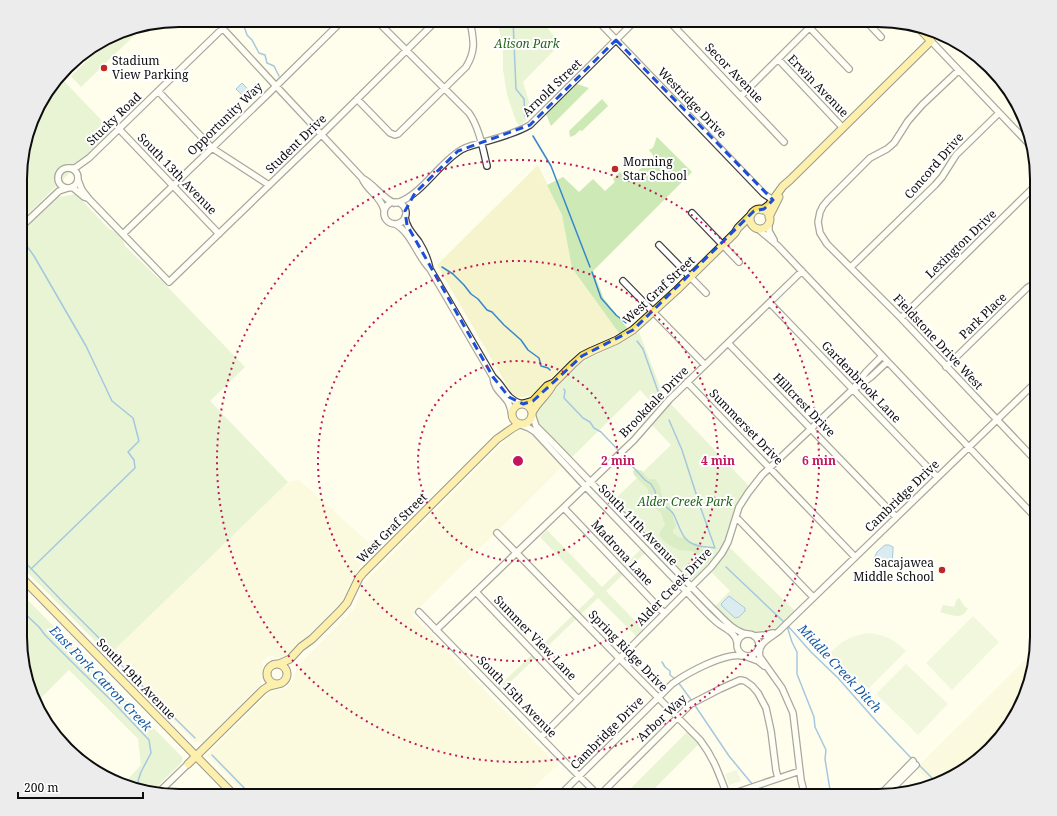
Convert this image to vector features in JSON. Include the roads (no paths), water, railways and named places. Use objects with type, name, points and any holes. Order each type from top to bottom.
[{"type":"main road","points":[[920,33],[922,49]]},
{"type":"main road","points":[[762,210],[767,207],[783,186],[931,41],[924,34]]},
{"type":"main road","points":[[769,220],[767,212],[759,209],[754,211],[751,215],[750,223],[756,228],[765,228],[769,220],[776,202],[790,180]]},
{"type":"main road","name":"West Graf Street","points":[[497,439],[513,427],[528,423],[539,401],[550,390],[554,383],[582,356],[625,336],[643,322],[723,245],[751,215]]},
{"type":"main road","name":"West Graf Street","points":[[735,233],[747,227],[756,228]]},
{"type":"main road","name":"West Graf Street","points":[[279,664],[290,659],[340,611],[347,603],[363,573],[497,439],[510,420],[512,411],[516,406],[533,401],[547,386],[554,383]]},
{"type":"main road","points":[[523,404],[528,406],[532,414]]},
{"type":"main road","points":[[512,415],[514,420],[521,424]]},
{"type":"main road","name":"South 19th Avenue","points":[[27,586],[228,789]]},
{"type":"main road","name":"West Graf Street","points":[[288,675],[292,664],[305,650],[312,639]]},
{"type":"main road","points":[[188,764],[266,688],[284,682],[288,675],[285,668],[279,664],[272,665],[268,669],[263,685],[256,692],[251,701]]},
{"type":"main road","points":[[267,673],[271,682],[278,684]]},
{"type":"street","name":"Opportunity Way","points":[[123,234],[336,27]]},
{"type":"street","points":[[383,27],[473,118],[487,166]]},
{"type":"street","name":"Student Drive","points":[[123,234],[169,282],[430,27]]},
{"type":"street","points":[[357,99],[390,133],[395,135],[398,134],[466,66],[472,56],[474,44],[471,27]]},
{"type":"street","name":"Westridge Drive","points":[[604,27],[764,194],[773,200]]},
{"type":"street","name":"Arnold Street","points":[[405,214],[408,203],[414,194],[458,151],[463,148],[517,132],[530,125],[629,27]]},
{"type":"street","name":"Secor Avenue","points":[[675,27],[784,142]]},
{"type":"street","points":[[872,27],[882,37]]},
{"type":"street","points":[[223,28],[362,178],[386,199],[402,206],[407,225],[420,243],[428,259],[430,269]]},
{"type":"street","name":"Stucky Road","points":[[69,168],[75,168],[89,158],[223,28]]},
{"type":"street","points":[[741,96],[810,28],[849,69]]},
{"type":"street","points":[[931,41],[1025,140]]},
{"type":"street","name":"Erwin Avenue","points":[[778,60],[843,128]]},
{"type":"street","name":"Fieldstone Drive West","points":[[958,71],[922,105],[908,121],[894,143],[887,149],[870,158],[828,200],[820,212],[818,222],[820,233],[827,244],[901,318],[1030,455]]},
{"type":"street","points":[[158,91],[212,148],[269,185]]},
{"type":"street","name":"Concord Drive","points":[[851,267],[935,185],[956,155],[999,114]]},
{"type":"street","name":"South 13th Avenue","points":[[119,129],[219,234]]},
{"type":"street","name":"Stucky Road","points":[[78,179],[80,171],[89,158]]},
{"type":"street","points":[[48,200],[56,190],[60,173],[64,169],[71,168],[76,171],[82,190],[89,199],[123,234]]},
{"type":"street","points":[[362,178],[365,185],[382,203],[386,219],[390,223],[400,226],[406,232],[424,263],[430,269],[493,377],[509,397],[523,404]]},
{"type":"street","points":[[27,221],[48,200],[59,191],[75,185],[78,179]]},
{"type":"street","points":[[59,180],[61,185],[70,188],[89,199]]},
{"type":"street","name":"Lexington Drive","points":[[901,318],[1030,191]]},
{"type":"street","name":"Arnold Street","points":[[395,203],[414,194]]},
{"type":"street","points":[[384,210],[389,204],[395,203]]},
{"type":"street","points":[[692,213],[739,262]]},
{"type":"street","points":[[395,224],[400,223],[405,214]]},
{"type":"street","points":[[769,220],[770,234],[777,245]]},
{"type":"street","points":[[756,228],[777,245],[1030,511]]},
{"type":"street","points":[[659,245],[706,293]]},
{"type":"street","name":"Brookdale Drive","points":[[436,630],[634,440],[657,413],[687,382],[802,271]]},
{"type":"street","points":[[623,281],[705,365]]},
{"type":"street","name":"Park Place","points":[[946,367],[1030,286]]},
{"type":"street","name":"Gardenbrook Lane","points":[[770,303],[937,477]]},
{"type":"street","name":"Hillcrest Drive","points":[[728,342],[896,517]]},
{"type":"street","name":"Alder Creek Drive","points":[[540,737],[711,566],[722,553],[728,542],[740,507],[748,493],[762,475],[853,389],[866,372],[882,356]]},
{"type":"street","name":"Alder Creek Drive","points":[[853,389],[871,378],[887,362]]},
{"type":"street","points":[[493,377],[496,389],[508,403],[512,415]]},
{"type":"street","name":"Summerset Drive","points":[[687,382],[855,557]]},
{"type":"street","name":"Cambridge Drive","points":[[759,648],[765,641],[782,628],[1030,388]]},
{"type":"street","name":"South 11th Avenue","points":[[532,414],[536,426],[591,481],[691,586],[734,628],[743,633],[754,636]]},
{"type":"street","name":"South 11th Avenue","points":[[521,424],[535,432],[713,619],[731,632],[736,638],[738,650],[745,656]]},
{"type":"street","name":"Madrona Lane","points":[[564,508],[664,613]]},
{"type":"street","points":[[736,517],[813,597]]},
{"type":"street","name":"Spring Ridge Drive","points":[[497,533],[700,740],[708,750],[718,769],[724,789]]},
{"type":"street","name":"Summer View Lane","points":[[476,592],[578,699]]},
{"type":"street","name":"South 15th Avenue","points":[[419,612],[592,789]]},
{"type":"street","name":"Cambridge Drive","points":[[754,636],[765,635],[782,628]]},
{"type":"street","points":[[737,644],[741,637],[747,634]]},
{"type":"street","points":[[754,636],[759,641],[760,657],[782,688],[793,713],[803,789]]},
{"type":"street","name":"Cambridge Drive","points":[[566,789],[672,684],[681,677],[730,652],[737,644]]},
{"type":"street","points":[[745,656],[755,655],[759,648]]},
{"type":"street","name":"Cambridge Drive","points":[[712,662],[736,655],[745,656]]},
{"type":"street","points":[[745,656],[758,661],[773,675]]},
{"type":"street","name":"Arbor Way","points":[[606,789],[691,704],[740,680],[749,683],[758,693],[766,708],[778,778]]},
{"type":"street","points":[[887,789],[915,763],[892,789]]},
{"type":"street","points":[[163,788],[188,764]]},
{"type":"street","points":[[746,789],[800,771]]},
{"type":"water","points":[[242,83],[249,90],[243,96],[236,89]]},
{"type":"water","points":[[885,545],[893,547],[892,564],[884,567],[878,566],[873,561],[877,552]]},
{"type":"water","points":[[729,596],[745,608],[745,611],[739,617],[735,618],[721,604]]},
{"type":"waterway","points":[[244,27],[247,35],[252,40],[259,53],[265,55],[267,63],[274,66],[279,76]]},
{"type":"waterway","name":"Middle Creek Ditch","points":[[513,27],[516,89],[524,99],[525,116]]},
{"type":"waterway","name":"Middle Creek Ditch","points":[[533,136],[551,166],[590,267]]},
{"type":"waterway","points":[[27,246],[86,346],[112,401],[133,418],[139,441],[128,452],[134,460],[135,468],[31,569]]},
{"type":"waterway","points":[[442,267],[453,274],[487,310],[492,312],[521,340],[528,350],[539,358],[541,366],[550,370]]},
{"type":"waterway","name":"Middle Creek Ditch","points":[[592,272],[601,298],[616,315],[626,323]]},
{"type":"waterway","name":"Middle Creek Ditch","points":[[637,341],[643,349],[660,397]]},
{"type":"waterway","points":[[564,389],[564,398],[583,418],[601,432],[619,451]]},
{"type":"waterway","name":"Middle Creek Ditch","points":[[622,455],[645,480],[651,484],[655,491],[657,501],[673,513],[681,532],[686,539],[695,545],[715,548],[682,450],[669,420]]},
{"type":"waterway","points":[[27,564],[98,637],[122,666],[195,738]]},
{"type":"waterway","name":"Middle Creek Ditch","points":[[726,567],[785,623]]},
{"type":"waterway","name":"East Fork Catron Creek","points":[[27,616],[149,740],[151,753],[141,772],[139,784]]},
{"type":"waterway","points":[[787,626],[797,652],[797,674],[814,717],[815,727],[826,750],[825,759],[830,789]]},
{"type":"waterway","name":"Middle Creek Ditch","points":[[788,626],[912,759]]},
{"type":"waterway","points":[[662,662],[670,671],[670,675],[675,679]]},
{"type":"waterway","points":[[678,682],[692,701]]},
{"type":"waterway","points":[[694,704],[729,756],[753,785]]},
{"type":"waterway","points":[[212,755],[245,789]]},
{"type":"waterway","name":"Middle Creek Ditch","points":[[918,764],[933,779]]},
{"type":"place","name":"Stadium View Parking","points":[[104,68]]},
{"type":"place","name":"Morning Star School","points":[[615,169]]},
{"type":"place","name":"Sacajawea Middle School","points":[[942,570]]},
{"type":"park label","name":"Alison Park","points":[[527,44]]},
{"type":"park label","name":"Alder Creek Park","points":[[685,502]]}]
